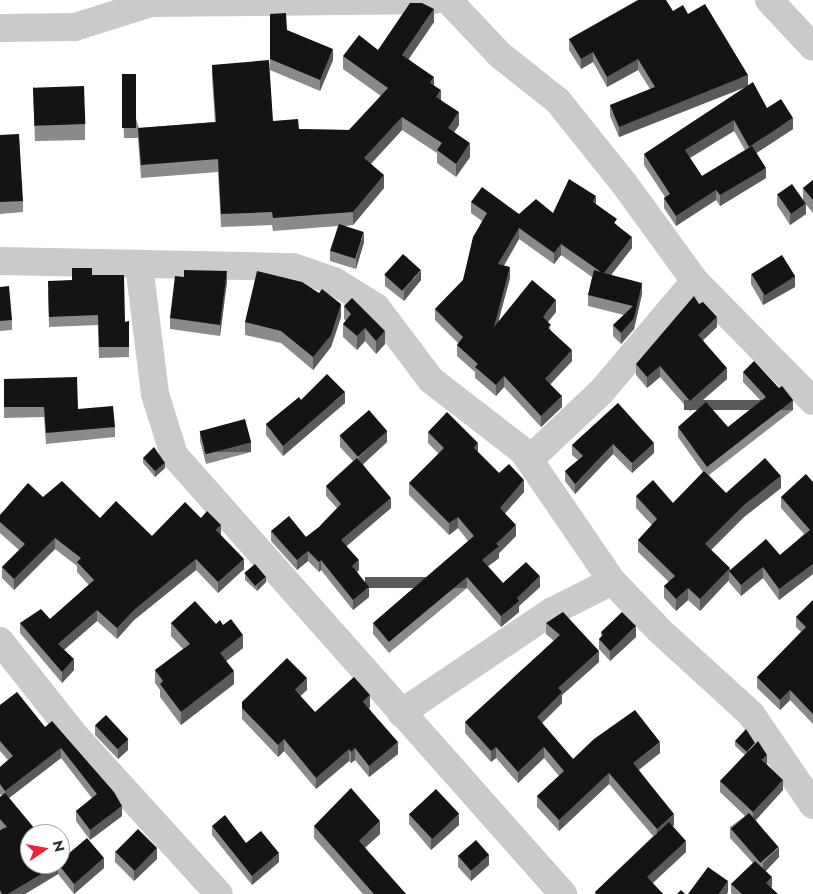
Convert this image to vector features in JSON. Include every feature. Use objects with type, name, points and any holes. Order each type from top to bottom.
[{"type":"street","points":[[0,28],[74,27],[151,3],[434,0]]},
{"type":"street","points":[[448,0],[500,55],[558,101],[623,182],[694,281],[813,401]]},
{"type":"street","points":[[769,0],[813,47]]},
{"type":"street","points":[[0,261],[139,265],[293,266],[334,281],[376,307],[431,380],[523,452],[612,581],[660,631],[751,714],[813,804]]},
{"type":"street","points":[[139,265],[155,394],[174,455],[401,713],[564,894]]},
{"type":"street","points":[[529,460],[601,392],[694,281]]},
{"type":"street","points":[[401,713],[551,612],[612,581]]},
{"type":"street","points":[[0,641],[76,737],[219,894]]},
{"type":"building","points":[[638,0],[666,0],[673,11],[683,5],[688,14],[705,4],[748,75],[619,127],[610,105],[655,87],[638,59],[607,77],[593,52],[581,59],[569,39]]},
{"type":"building","points":[[410,3],[422,3],[434,9],[402,55],[434,77],[430,83],[441,90],[436,97],[459,112],[448,128],[470,143],[456,164],[437,150],[442,143],[402,117],[364,158],[384,175],[353,212],[273,218],[272,212],[221,214],[218,159],[141,165],[138,128],[216,122],[212,65],[269,60],[273,121],[298,119],[299,129],[349,130],[388,88],[343,56],[359,35],[378,50]]},
{"type":"building","points":[[286,13],[287,30],[333,49],[320,80],[270,59],[270,14]]},
{"type":"building","points":[[122,74],[136,74],[136,128],[122,128]]},
{"type":"building","points":[[753,82],[767,108],[781,99],[793,118],[749,147],[734,120],[685,150],[702,176],[752,146],[766,168],[720,195],[716,190],[676,216],[664,198],[670,194],[644,154]]},
{"type":"building","points":[[84,86],[85,124],[34,126],[33,88]]},
{"type":"building","points":[[19,134],[23,201],[0,202],[0,135]]},
{"type":"building","points":[[569,179],[596,196],[593,202],[617,219],[614,223],[632,237],[604,273],[642,283],[634,318],[621,333],[613,325],[633,306],[588,295],[594,270],[601,272],[561,244],[554,253],[519,228],[498,264],[510,267],[494,327],[532,280],[556,300],[543,317],[551,325],[548,328],[572,350],[545,379],[562,396],[541,416],[504,376],[496,385],[475,367],[478,364],[457,345],[463,337],[435,309],[463,280],[473,237],[487,213],[471,202],[482,187],[519,214],[536,199],[553,213]]},
{"type":"building","points":[[813,180],[813,200],[803,188]]},
{"type":"building","points":[[792,184],[806,204],[791,214],[777,194]]},
{"type":"building","points":[[339,224],[364,232],[355,259],[330,251]]},
{"type":"building","points":[[403,254],[421,270],[402,291],[384,275]]},
{"type":"building","points":[[782,255],[795,276],[765,295],[751,274]]},
{"type":"building","points":[[72,268],[92,268],[92,275],[124,275],[125,322],[129,321],[129,347],[99,347],[98,315],[49,317],[48,281],[72,280]]},
{"type":"building","points":[[184,270],[227,271],[220,325],[170,318],[175,276],[184,277]]},
{"type":"building","points":[[257,271],[302,282],[319,293],[322,289],[341,304],[331,335],[313,357],[281,331],[245,322]]},
{"type":"building","points":[[9,286],[12,320],[0,321],[0,287]]},
{"type":"building","points":[[694,296],[699,304],[703,302],[717,317],[698,335],[727,368],[690,401],[660,366],[647,377],[636,364]]},
{"type":"building","points":[[352,298],[385,331],[376,341],[365,328],[357,336],[343,324],[351,314],[344,306]]},
{"type":"building","points":[[754,361],[779,388],[782,386],[793,400],[707,467],[678,427],[706,402],[728,427],[766,397],[743,372]]},
{"type":"building","points":[[327,374],[345,392],[283,446],[266,424],[299,397],[301,400]]},
{"type":"building","points":[[77,377],[78,409],[113,406],[115,427],[46,433],[44,407],[4,407],[4,379]]},
{"type":"building","points":[[618,403],[654,443],[632,463],[613,444],[575,484],[565,471],[583,456],[572,445]]},
{"type":"building","points":[[369,410],[387,431],[358,457],[340,436]]},
{"type":"building","points":[[447,412],[478,443],[474,448],[499,473],[509,464],[524,480],[500,508],[516,525],[496,544],[499,546],[482,560],[503,583],[526,562],[540,576],[517,598],[519,601],[501,616],[467,577],[389,642],[373,623],[474,536],[458,517],[449,523],[409,483],[444,448],[428,432]]},
{"type":"building","points":[[245,419],[251,442],[206,454],[200,431]]},
{"type":"building","points":[[154,447],[165,463],[155,471],[143,458]]},
{"type":"building","points":[[357,458],[391,498],[341,540],[359,560],[352,566],[369,587],[353,600],[321,560],[319,562],[308,551],[297,560],[271,531],[289,516],[306,537],[319,527],[341,504],[326,486]]},
{"type":"building","points":[[765,458],[781,476],[744,505],[705,544],[730,568],[700,599],[688,588],[676,599],[664,586],[675,576],[638,540],[657,519],[636,496],[653,480],[673,503],[704,471],[726,493]]},
{"type":"building","points":[[806,474],[813,482],[813,564],[779,589],[763,567],[741,585],[729,571],[766,539],[780,555],[810,530],[781,497]]},
{"type":"building","points":[[62,481],[100,518],[116,501],[152,536],[185,502],[201,518],[207,511],[221,525],[216,530],[244,559],[218,582],[196,559],[134,610],[117,628],[97,610],[58,644],[74,659],[62,672],[20,623],[41,609],[50,619],[94,580],[77,562],[81,558],[55,538],[14,579],[2,567],[25,544],[0,522],[0,515],[28,483],[43,497]]},
{"type":"building","points":[[255,564],[266,577],[255,586],[244,573]]},
{"type":"building","points":[[813,600],[813,714],[790,690],[780,700],[757,677],[806,627],[796,617]]},
{"type":"building","points":[[195,601],[216,624],[220,620],[223,625],[231,619],[243,635],[220,653],[234,671],[181,712],[160,684],[163,681],[155,670],[190,644],[171,623]]},
{"type":"building","points":[[563,612],[599,651],[558,688],[562,692],[537,717],[573,759],[594,739],[635,710],[660,742],[633,763],[674,814],[657,829],[609,773],[559,820],[537,796],[564,771],[544,747],[518,772],[496,747],[491,751],[465,722],[560,635],[546,623]]},
{"type":"building","points":[[622,612],[636,626],[610,651],[599,639],[603,635],[601,632]]},
{"type":"building","points":[[287,658],[307,678],[295,690],[315,712],[354,677],[370,695],[363,702],[398,742],[369,766],[355,748],[351,752],[349,749],[316,778],[284,739],[278,745],[242,708],[242,702]]},
{"type":"building","points":[[17,692],[45,727],[52,721],[114,792],[122,806],[90,830],[76,811],[97,794],[61,748],[5,791],[0,784],[0,767],[13,756],[0,741],[0,705]]},
{"type":"building","points":[[106,715],[129,739],[118,749],[95,725]]},
{"type":"building","points":[[746,729],[755,743],[747,752],[735,741]]},
{"type":"building","points":[[758,741],[767,755],[762,760],[783,780],[753,812],[720,781]]},
{"type":"building","points":[[351,788],[380,821],[359,841],[406,894],[374,894],[314,826]]},
{"type":"building","points":[[436,789],[459,814],[432,839],[409,814]]},
{"type":"building","points":[[5,793],[31,824],[20,824],[20,874],[41,874],[8,894],[2,894],[0,890],[0,830],[7,827],[0,819],[0,797]]},
{"type":"building","points":[[749,813],[779,847],[760,863],[731,829]]},
{"type":"building","points":[[225,815],[246,843],[261,831],[279,853],[252,876],[212,826]]},
{"type":"building","points":[[669,822],[686,841],[647,877],[663,894],[597,894],[595,892]]},
{"type":"building","points":[[138,829],[157,848],[134,871],[115,852]]},
{"type":"building","points":[[87,838],[104,858],[74,884],[66,874],[70,874],[70,852]]},
{"type":"building","points":[[476,840],[489,855],[471,871],[458,856]]},
{"type":"building","points":[[755,861],[772,877],[766,883],[778,894],[742,894],[731,884]]},
{"type":"building","points":[[708,867],[728,881],[719,894],[688,894]]},
{"type":"building","points":[[681,890],[685,894],[677,894]]}]
